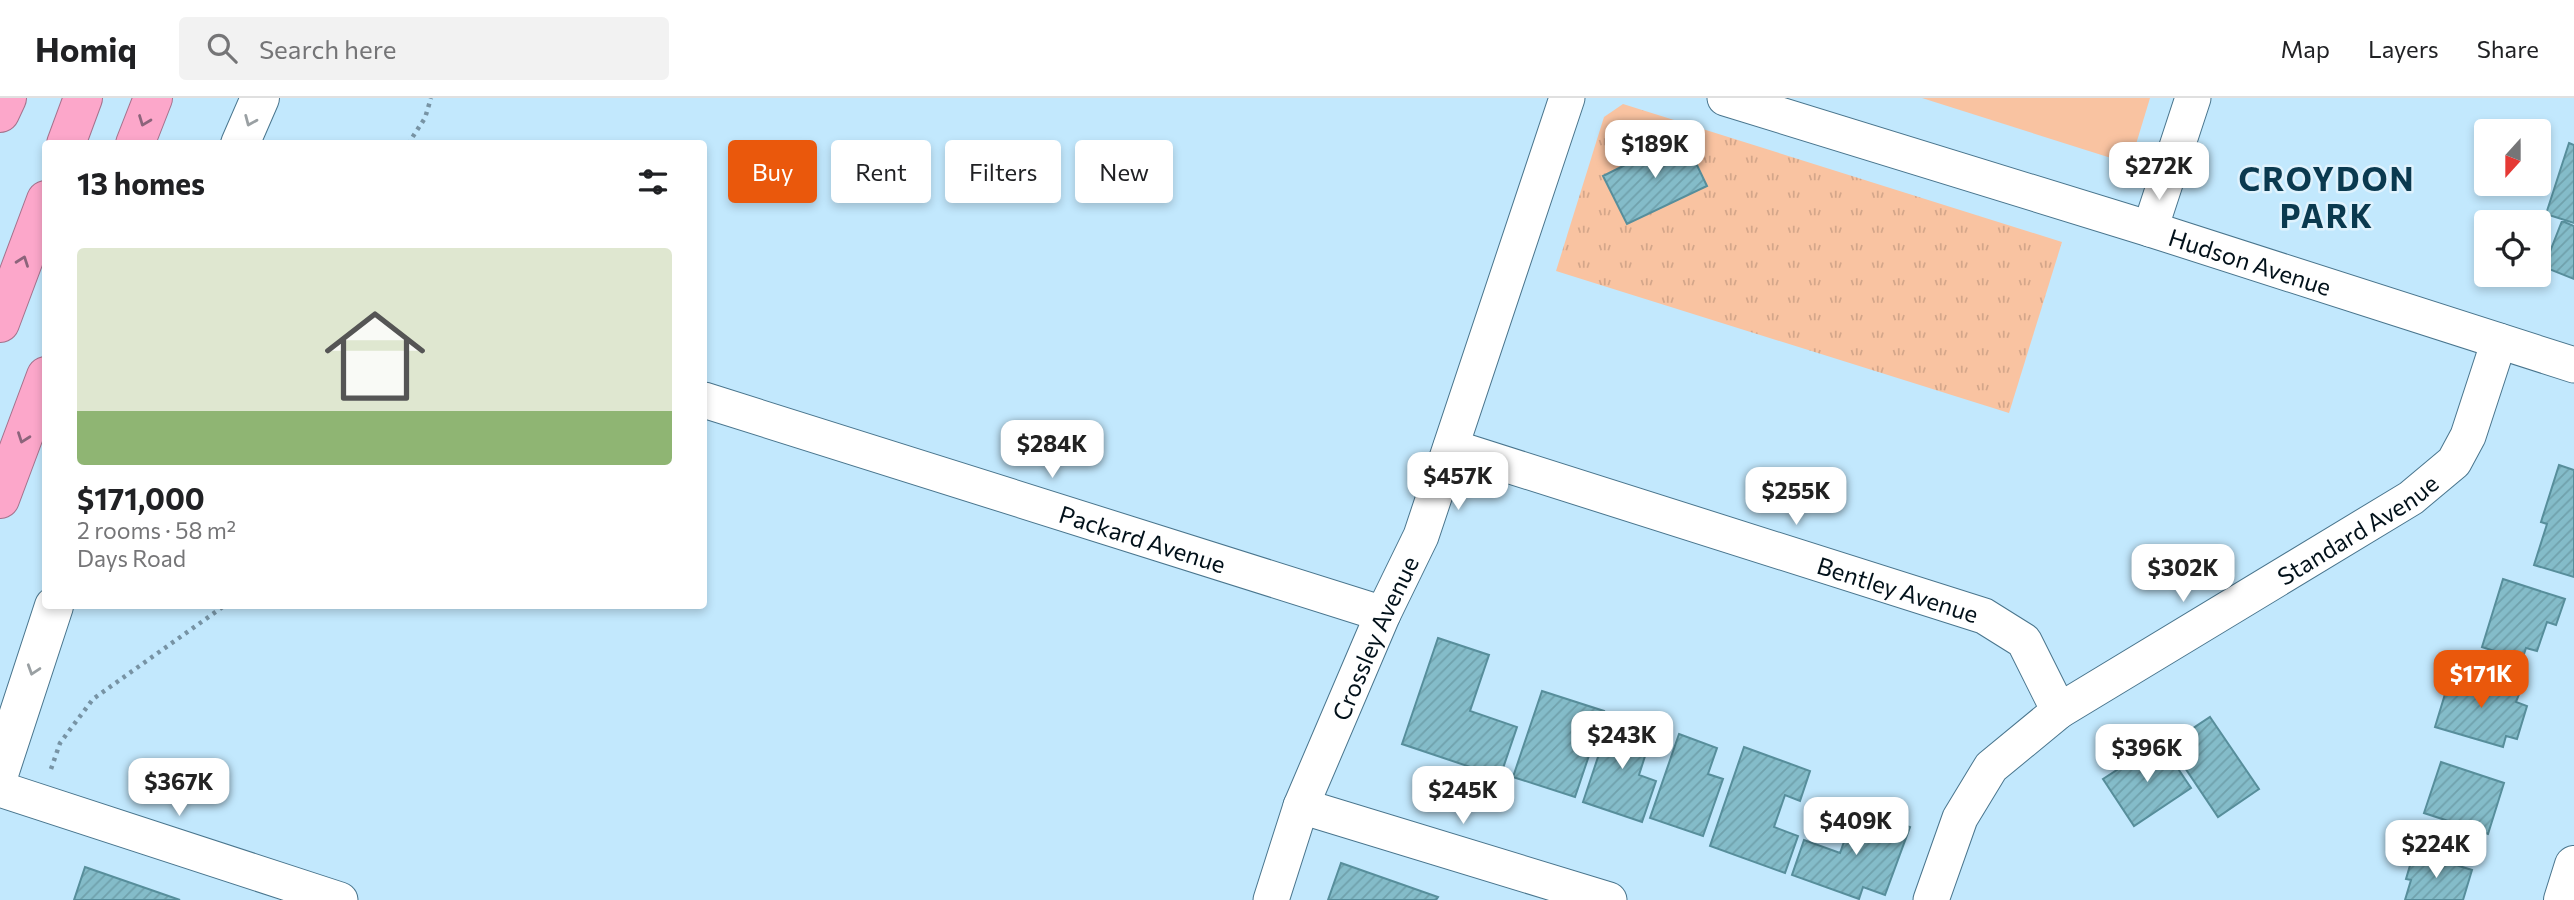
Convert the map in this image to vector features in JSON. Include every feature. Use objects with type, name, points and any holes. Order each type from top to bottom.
[{"type":"highway","points":[[0,113],[7,98]]},
{"type":"highway","points":[[67,140],[83,98]]},
{"type":"highway","points":[[137,140],[153,98]]},
{"type":"highway","points":[[0,323],[42,211]]},
{"type":"highway","points":[[0,499],[42,387]]},
{"type":"main road","points":[[242,140],[260,98]]},
{"type":"main road","points":[[0,771],[53,609]]},
{"type":"main road","points":[[2563,900],[2574,865]]},
{"type":"street","name":"Crossley Avenue","points":[[1271,900],[1301,806],[1384,614],[1421,536],[1567,98]]},
{"type":"street","name":"Hudson Avenue","points":[[1725,98],[2150,229],[2574,365]]},
{"type":"street","points":[[2150,229],[2193,98]]},
{"type":"street","name":"Standard Avenue","points":[[1931,900],[1960,818],[1991,767],[2059,711],[2411,498],[2454,462],[2468,436],[2499,341]]},
{"type":"street","name":"Packard Avenue","points":[[707,401],[1384,614]]},
{"type":"street","name":"Bentley Avenue","points":[[1451,447],[1984,616],[2024,641],[2059,711]]},
{"type":"street","points":[[0,789],[340,900]]},
{"type":"street","points":[[1301,806],[1609,900]]},
{"type":"path","points":[[411,140],[425,118],[431,98]]},
{"type":"path","points":[[40,802],[60,743],[93,699],[220,609]]},
{"type":"green space","points":[[1922,98],[2150,98],[2130,164]]},
{"type":"green space","points":[[1623,104],[2062,242],[2009,413],[1556,271],[1604,117]]},
{"type":"building","points":[[1683,136],[1707,186],[1627,224],[1603,176]]},
{"type":"building","points":[[2569,143],[2574,145],[2574,223],[2551,216],[2551,210],[2547,210]]},
{"type":"building","points":[[2562,221],[2574,226],[2574,279],[2551,270],[2551,249]]},
{"type":"building","points":[[2559,465],[2574,470],[2574,577],[2534,565],[2547,524],[2541,522]]},
{"type":"building","points":[[2503,579],[2565,599],[2556,625],[2547,622],[2537,651],[2526,648],[2522,660],[2482,647]]},
{"type":"building","points":[[1438,638],[1489,655],[1470,711],[1517,727],[1500,777],[1402,744]]},
{"type":"building","points":[[2452,671],[2520,692],[2516,702],[2527,706],[2517,739],[2506,736],[2503,747],[2435,727]]},
{"type":"building","points":[[1542,691],[1604,711],[1575,797],[1513,777]]},
{"type":"building","points":[[1612,715],[1654,728],[1639,775],[1656,781],[1642,822],[1583,802]]},
{"type":"building","points":[[2210,717],[2259,789],[2218,817],[2169,744]]},
{"type":"building","points":[[1679,734],[1717,748],[1708,774],[1723,779],[1703,836],[1650,818]]},
{"type":"building","points":[[2160,742],[2191,788],[2134,826],[2103,779]]},
{"type":"building","points":[[1744,747],[1810,771],[1800,801],[1785,795],[1774,827],[1798,836],[1785,873],[1710,846]]},
{"type":"building","points":[[2441,762],[2504,783],[2488,834],[2424,813]]},
{"type":"building","points":[[1856,808],[1910,827],[1885,895],[1863,887],[1859,899],[1792,875],[1804,840],[1840,853]]},
{"type":"building","points":[[2414,852],[2472,870],[2463,900],[2405,900],[2411,880],[2406,879]]},
{"type":"building","points":[[1341,863],[1438,897],[1436,900],[1328,900]]},
{"type":"building","points":[[85,867],[180,900],[74,900]]},
{"type":"district","name":"CROYDON PARK","points":[[2327,196]]}]
